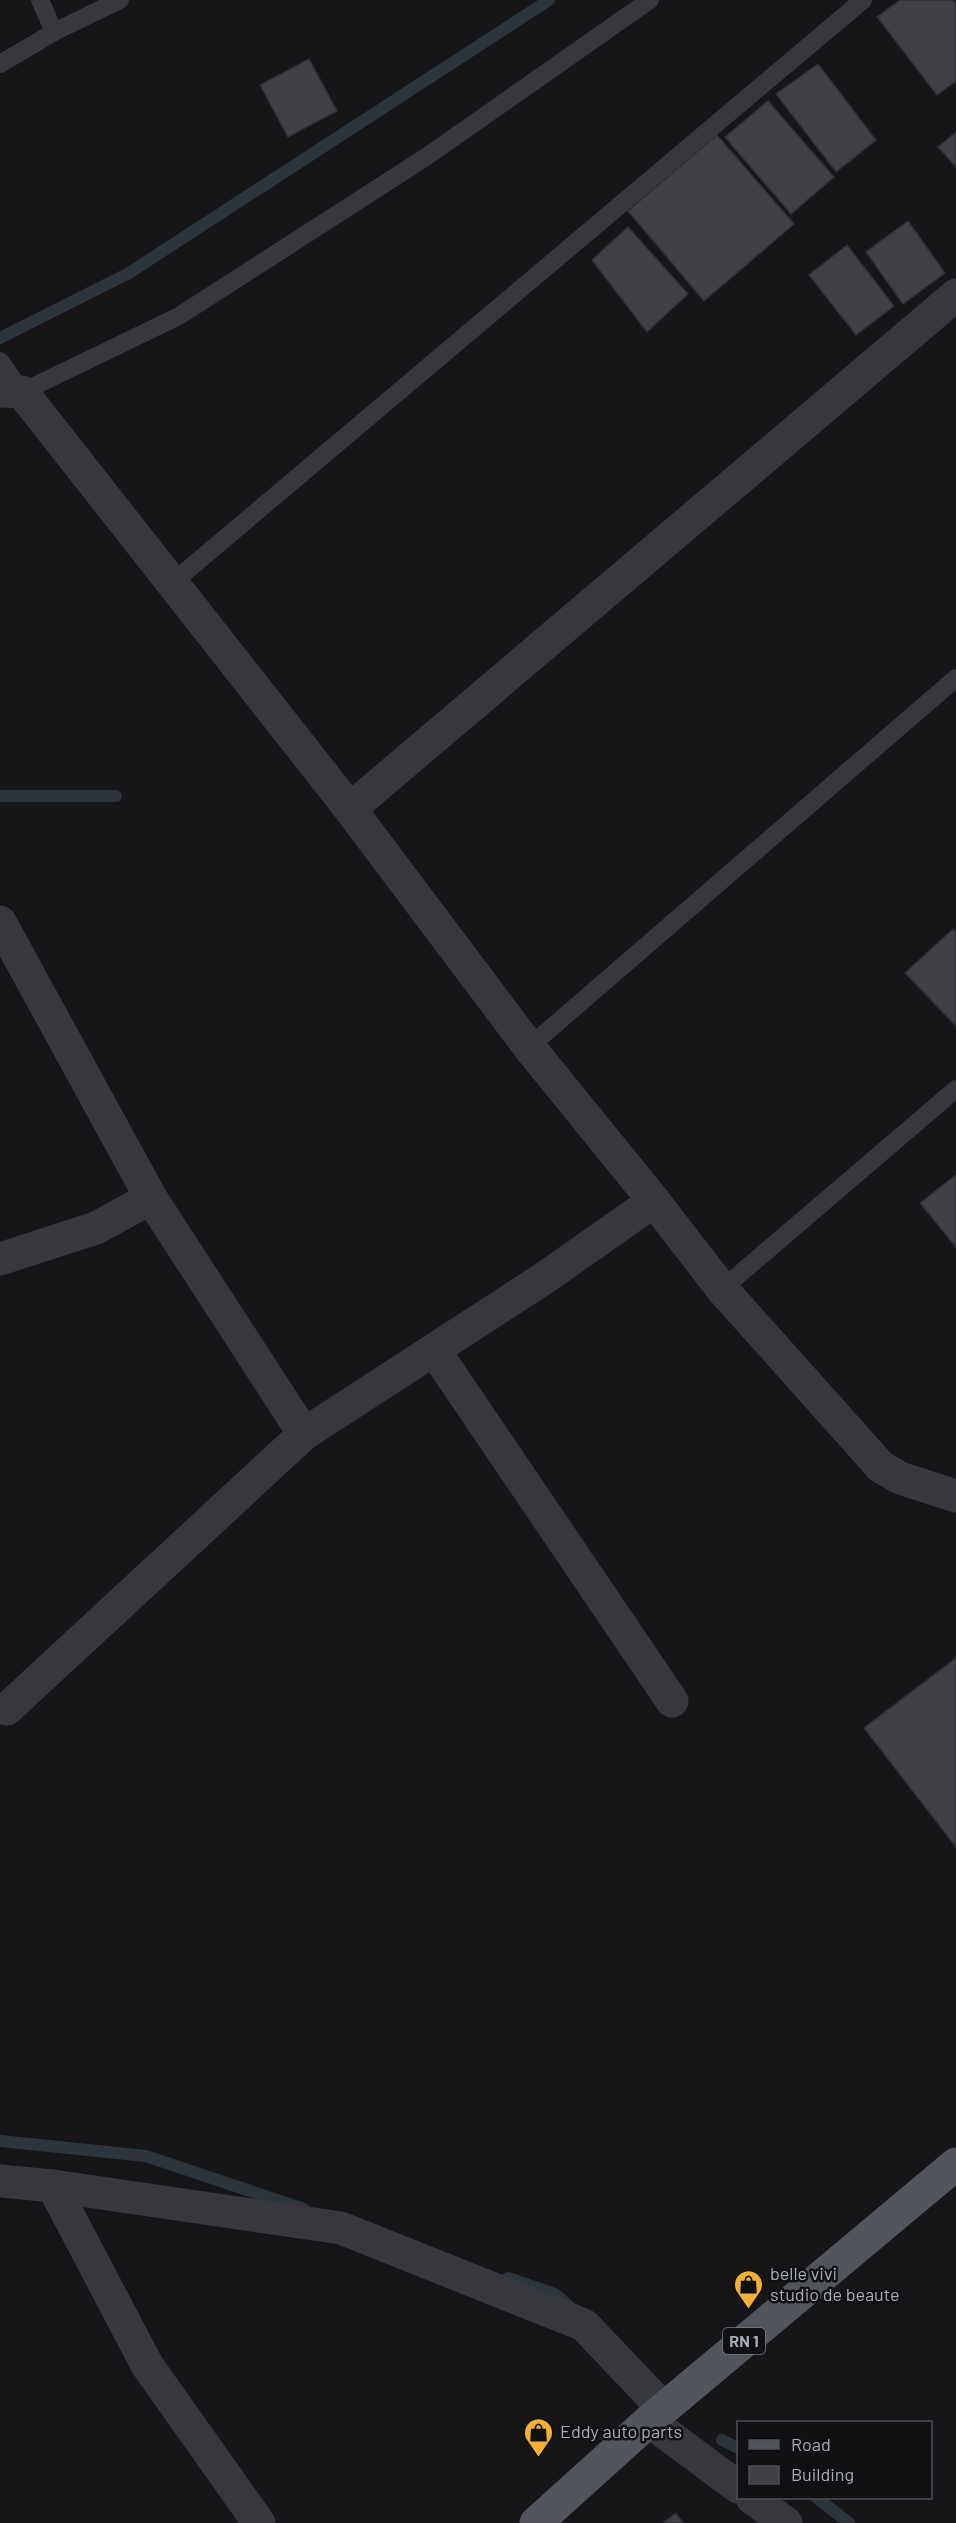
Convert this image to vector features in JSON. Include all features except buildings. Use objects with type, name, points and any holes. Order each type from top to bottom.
[{"type":"main road","name":"RN 1","points":[[536,2523],[656,2415],[956,2164]]},
{"type":"street","points":[[350,809],[956,295]]},
{"type":"street","points":[[11,391],[172,583],[350,809],[529,1047],[722,1289],[881,1467],[900,1478],[956,1496]]},
{"type":"street","points":[[0,922],[151,1198],[304,1434]]},
{"type":"street","points":[[0,1259],[96,1228],[151,1198]]},
{"type":"street","points":[[7,1708],[304,1434],[543,1279],[654,1201]]},
{"type":"street","points":[[434,1350],[672,1701]]},
{"type":"street","points":[[0,2181],[52,2186],[341,2228],[584,2325],[656,2415],[737,2486]]},
{"type":"street","points":[[52,2186],[147,2365],[259,2523]]},
{"type":"street","points":[[753,2499],[786,2523]]},
{"type":"lane","points":[[40,0],[54,32]]},
{"type":"lane","points":[[0,64],[54,32],[120,0]]},
{"type":"lane","points":[[0,361],[11,391],[179,316],[426,158],[650,0]]},
{"type":"lane","points":[[172,583],[863,0]]},
{"type":"lane","points":[[529,1047],[956,678]]},
{"type":"lane","points":[[722,1289],[956,1089]]},
{"type":"waterway","points":[[0,338],[129,273],[549,0]]},
{"type":"waterway","points":[[0,796],[116,796]]},
{"type":"waterway","points":[[0,2141],[146,2156],[304,2209]]},
{"type":"waterway","points":[[508,2278],[555,2294],[570,2307]]},
{"type":"waterway","points":[[722,2440],[737,2448]]},
{"type":"waterway","points":[[818,2499],[849,2523]]},
{"type":"place","name":"belle vivi studio de beaute","points":[[749,2310]]},
{"type":"place","name":"Eddy auto parts","points":[[539,2458]]}]
